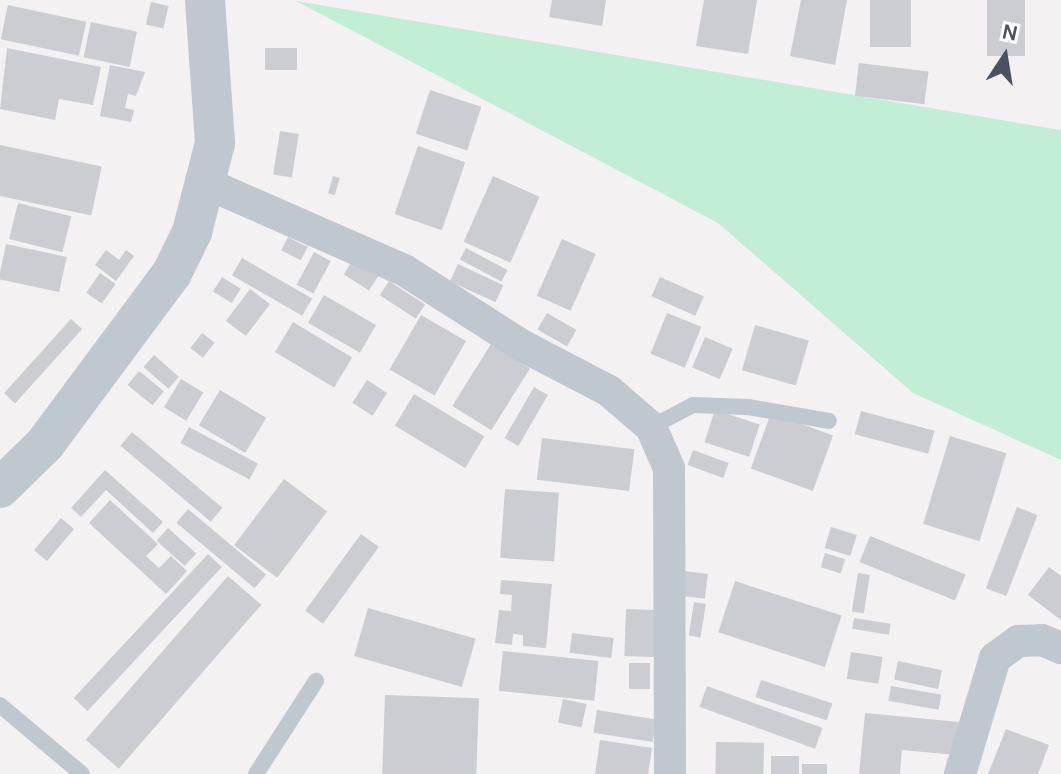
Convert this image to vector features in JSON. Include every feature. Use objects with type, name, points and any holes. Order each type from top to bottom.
[{"type":"street","points":[[0,488],[45,444],[172,273],[192,232],[201,181],[215,143],[205,0]]},
{"type":"street","points":[[201,181],[404,270],[523,346],[609,391],[651,427],[669,468],[670,774]]},
{"type":"street","points":[[960,774],[995,658],[1018,641],[1042,640],[1061,648]]},
{"type":"lane","points":[[651,427],[693,405],[748,407],[829,421]]},
{"type":"lane","points":[[256,774],[316,681]]},
{"type":"lane","points":[[0,705],[82,774]]},
{"type":"green space","points":[[296,1],[1061,130],[1061,460],[913,393],[718,223]]},
{"type":"building","points":[[552,0],[606,0],[602,26],[549,17]]},
{"type":"building","points":[[704,0],[757,0],[748,54],[696,46]]},
{"type":"building","points":[[801,0],[847,0],[835,65],[790,56]]},
{"type":"building","points":[[870,0],[911,0],[911,47],[870,47]]},
{"type":"building","points":[[987,0],[1025,0],[1025,56],[987,56]]},
{"type":"building","points":[[151,2],[169,6],[163,28],[146,24]]},
{"type":"building","points":[[8,5],[86,22],[79,56],[1,39]]},
{"type":"building","points":[[91,22],[137,32],[129,67],[84,57]]},
{"type":"building","points":[[7,48],[101,67],[93,105],[59,99],[55,120],[0,109]]},
{"type":"building","points":[[265,48],[297,48],[297,70],[265,70]]},
{"type":"building","points":[[859,63],[928,72],[924,104],[855,96]]},
{"type":"building","points":[[110,65],[145,72],[136,96],[128,94],[125,108],[134,110],[131,122],[100,116]]},
{"type":"building","points":[[430,90],[481,107],[467,150],[416,134]]},
{"type":"building","points":[[280,131],[299,134],[292,177],[273,174]]},
{"type":"building","points":[[0,145],[102,167],[91,216],[0,196]]},
{"type":"building","points":[[418,146],[465,162],[442,230],[395,214]]},
{"type":"building","points":[[333,176],[340,178],[335,195],[328,193]]},
{"type":"building","points":[[493,176],[540,197],[510,263],[464,242]]},
{"type":"building","points":[[18,203],[71,216],[62,252],[9,239]]},
{"type":"building","points":[[288,237],[308,247],[301,260],[281,250]]},
{"type":"building","points":[[562,239],[596,254],[571,311],[537,296]]},
{"type":"building","points":[[6,244],[67,257],[59,292],[0,280]]},
{"type":"building","points":[[466,248],[507,270],[501,282],[460,259]]},
{"type":"building","points":[[106,250],[119,260],[126,250],[134,256],[116,281],[95,265]]},
{"type":"building","points":[[314,252],[331,261],[313,294],[297,285]]},
{"type":"building","points":[[242,258],[312,298],[302,316],[232,275]]},
{"type":"building","points":[[353,260],[378,276],[369,291],[344,274]]},
{"type":"building","points":[[458,264],[503,285],[495,302],[450,281]]},
{"type":"building","points":[[100,273],[116,284],[102,304],[86,293]]},
{"type":"building","points":[[222,277],[241,289],[232,303],[213,291]]},
{"type":"building","points":[[660,277],[704,297],[695,316],[651,296]]},
{"type":"building","points":[[389,281],[425,304],[416,319],[380,295]]},
{"type":"building","points":[[250,289],[270,304],[246,336],[226,321]]},
{"type":"building","points":[[324,295],[376,325],[360,353],[308,323]]},
{"type":"building","points":[[547,313],[576,330],[567,346],[538,329]]},
{"type":"building","points":[[667,313],[701,327],[685,368],[651,354]]},
{"type":"building","points":[[421,315],[466,341],[435,396],[390,370]]},
{"type":"building","points":[[71,319],[82,329],[15,403],[4,393]]},
{"type":"building","points":[[293,322],[352,358],[334,388],[275,352]]},
{"type":"building","points":[[755,325],[809,340],[796,386],[742,370]]},
{"type":"building","points":[[202,333],[215,343],[203,358],[190,348]]},
{"type":"building","points":[[705,337],[733,349],[720,379],[692,367]]},
{"type":"building","points":[[491,344],[530,368],[491,430],[452,406]]},
{"type":"building","points":[[154,355],[179,377],[168,389],[144,367]]},
{"type":"building","points":[[139,371],[164,391],[153,405],[128,385]]},
{"type":"building","points":[[181,379],[203,392],[186,421],[164,407]]},
{"type":"building","points":[[367,380],[387,393],[372,416],[352,403]]},
{"type":"building","points":[[534,387],[548,395],[518,446],[504,438]]},
{"type":"building","points":[[220,390],[266,418],[245,453],[199,425]]},
{"type":"building","points":[[414,394],[484,436],[465,468],[395,426]]},
{"type":"building","points":[[715,410],[760,425],[749,457],[704,442]]},
{"type":"building","points":[[861,411],[934,431],[928,454],[855,434]]},
{"type":"building","points":[[771,413],[833,436],[813,491],[751,468]]},
{"type":"building","points":[[189,427],[258,464],[249,480],[181,443]]},
{"type":"building","points":[[132,432],[222,508],[211,522],[120,446]]},
{"type":"building","points":[[950,436],[1006,453],[980,541],[923,524]]},
{"type":"building","points":[[542,438],[634,449],[629,491],[537,480]]},
{"type":"building","points":[[693,450],[729,463],[723,478],[688,465]]},
{"type":"building","points":[[105,470],[163,522],[153,533],[106,490],[81,517],[71,508]]},
{"type":"building","points":[[284,479],[327,511],[277,578],[234,545]]},
{"type":"building","points":[[505,489],[559,493],[554,562],[500,558]]},
{"type":"building","points":[[110,500],[158,544],[146,556],[159,568],[171,556],[187,571],[166,594],[89,523]]},
{"type":"building","points":[[1017,507],[1038,515],[1006,596],[986,588]]},
{"type":"building","points":[[188,509],[266,575],[255,588],[176,523]]},
{"type":"building","points":[[61,518],[74,529],[47,561],[34,550]]},
{"type":"building","points":[[831,527],[857,535],[850,556],[825,548]]},
{"type":"building","points":[[168,528],[196,553],[185,566],[157,541]]},
{"type":"building","points":[[361,534],[379,547],[323,624],[305,611]]},
{"type":"building","points":[[870,536],[965,575],[955,601],[860,562]]},
{"type":"building","points":[[825,553],[845,559],[841,573],[821,567]]},
{"type":"building","points":[[208,554],[222,567],[88,711],[74,698]]},
{"type":"building","points":[[1049,567],[1061,576],[1061,620],[1028,595]]},
{"type":"building","points":[[684,571],[708,574],[705,599],[681,596]]},
{"type":"building","points":[[858,573],[870,575],[864,613],[852,612]]},
{"type":"building","points":[[228,576],[261,605],[119,769],[86,740]]},
{"type":"building","points":[[501,580],[552,584],[546,648],[523,646],[523,635],[513,634],[512,645],[495,643],[499,610],[511,611],[512,595],[500,594]]},
{"type":"building","points":[[735,581],[842,616],[825,667],[718,632]]},
{"type":"building","points":[[694,602],[706,604],[701,637],[689,636]]},
{"type":"building","points":[[368,608],[476,639],[462,687],[354,656]]},
{"type":"building","points":[[626,609],[661,610],[659,657],[624,656]]},
{"type":"building","points":[[854,618],[891,624],[889,635],[852,629]]},
{"type":"building","points":[[572,633],[614,638],[611,658],[570,653]]},
{"type":"building","points":[[503,651],[598,661],[594,701],[499,691]]},
{"type":"building","points":[[851,652],[883,657],[878,684],[847,679]]},
{"type":"building","points":[[898,661],[942,670],[938,689],[894,680]]},
{"type":"building","points":[[629,663],[650,663],[650,689],[629,689]]},
{"type":"building","points":[[761,680],[832,703],[827,720],[755,697]]},
{"type":"building","points":[[707,686],[823,728],[815,749],[699,707]]},
{"type":"building","points":[[891,686],[941,695],[939,710],[888,701]]},
{"type":"building","points":[[385,695],[479,698],[476,774],[382,774]]},
{"type":"building","points":[[563,699],[586,704],[581,727],[558,722]]},
{"type":"building","points":[[597,710],[656,719],[653,742],[593,733]]},
{"type":"building","points":[[865,713],[959,722],[956,755],[902,750],[900,774],[859,774]]},
{"type":"building","points":[[1006,729],[1049,745],[1038,774],[988,774]]},
{"type":"building","points":[[600,740],[652,748],[648,774],[595,774]]},
{"type":"building","points":[[716,742],[764,743],[763,774],[715,774]]},
{"type":"building","points":[[771,756],[799,756],[799,774],[771,774]]},
{"type":"building","points":[[802,764],[827,764],[827,774],[802,774]]}]
